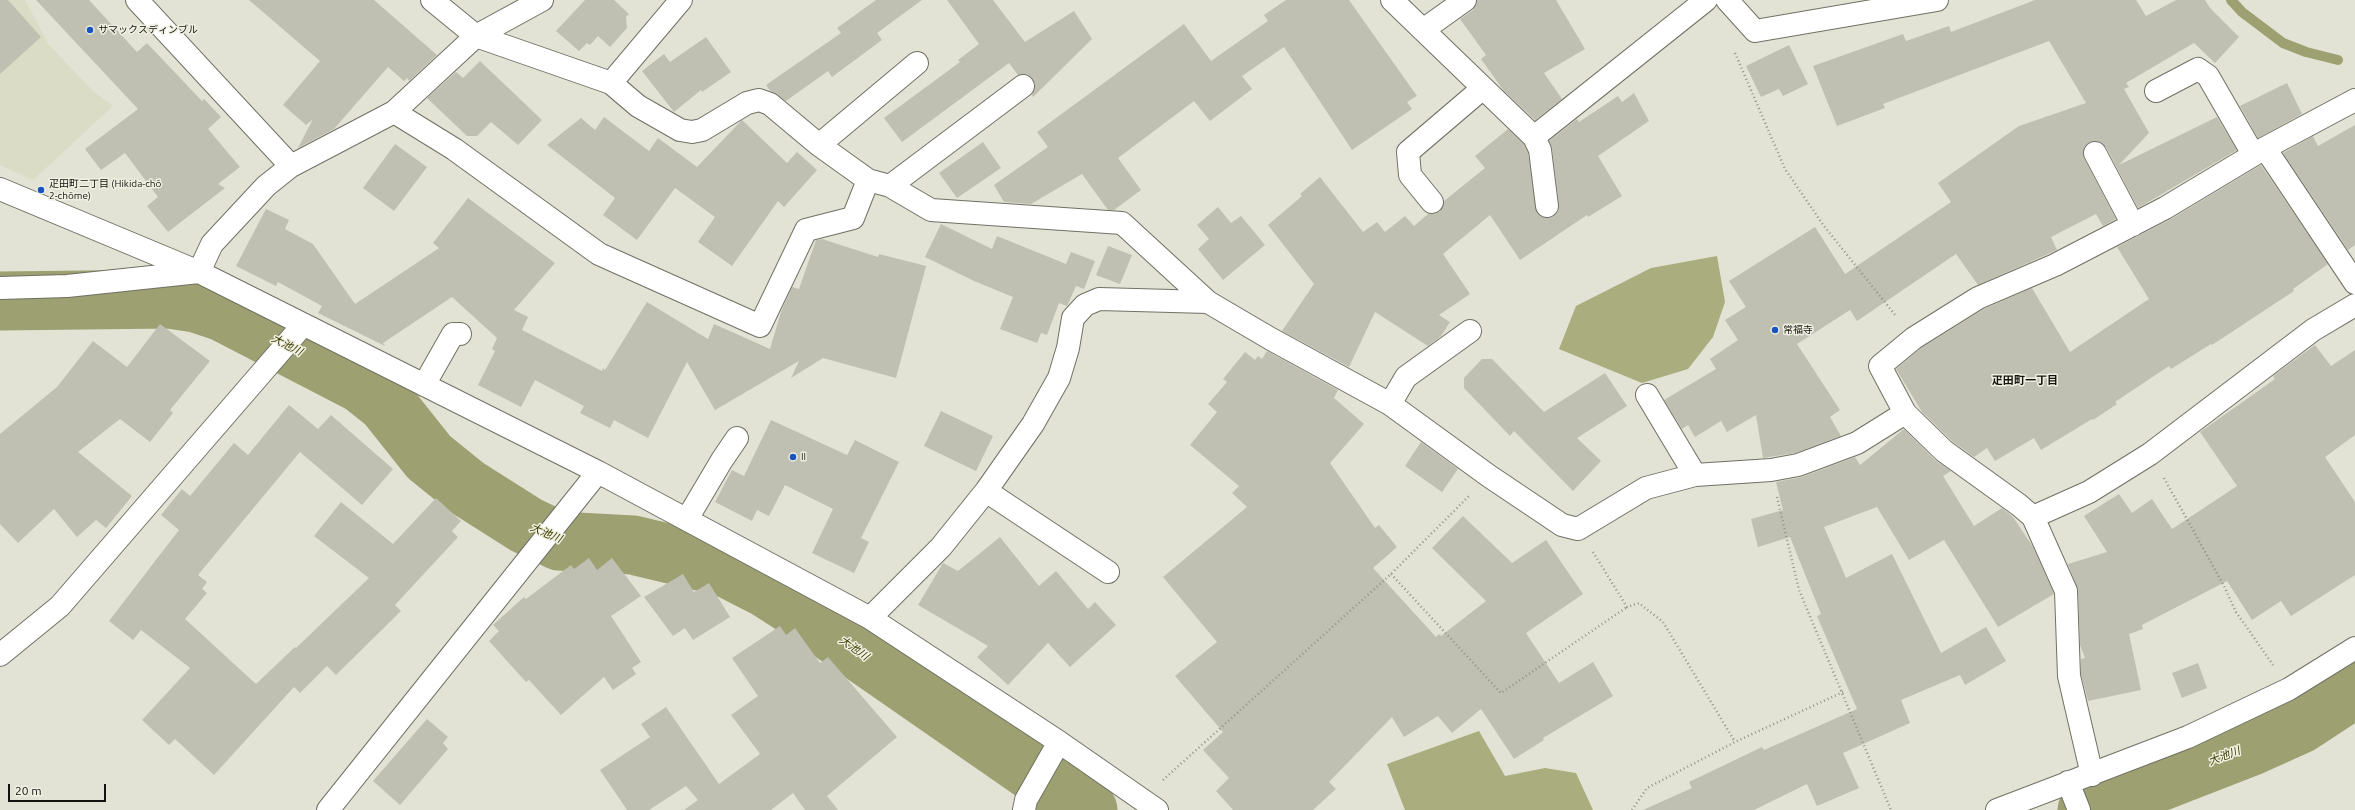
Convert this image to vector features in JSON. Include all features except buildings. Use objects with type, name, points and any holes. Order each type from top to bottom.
[{"type":"street","points":[[137,0],[291,166]]},
{"type":"street","points":[[432,0],[476,36],[611,83],[638,106],[680,130],[692,132],[702,130],[747,103],[759,100],[770,104],[819,145],[868,180],[890,186],[931,210],[1122,223],[1208,302],[1271,339],[1390,404],[1489,476],[1562,525],[1578,529],[1646,488],[1695,475],[1771,470],[1798,465],[1856,443],[1905,413]]},
{"type":"street","points":[[200,272],[212,244],[266,186],[291,166],[394,112],[476,36],[542,0]]},
{"type":"street","points":[[611,83],[681,0]]},
{"type":"street","points":[[1392,0],[1534,137],[1540,150],[1547,206]]},
{"type":"street","points":[[1423,30],[1464,0]]},
{"type":"street","points":[[1534,137],[1706,0]]},
{"type":"street","points":[[1727,0],[1755,31],[1888,5],[1937,0]]},
{"type":"street","points":[[819,145],[917,63]]},
{"type":"street","points":[[2156,91],[2198,69],[2208,76],[2259,151],[2355,283]]},
{"type":"street","points":[[890,186],[1023,86]]},
{"type":"street","points":[[1432,202],[1410,175],[1408,152],[1483,88]]},
{"type":"street","points":[[2092,774],[2069,676],[2066,591],[2033,517],[2019,505],[1944,452],[1905,413],[1880,366],[1914,338],[1978,298],[2054,265],[2133,225],[2259,151],[2355,100]]},
{"type":"street","points":[[394,112],[454,149],[599,254],[760,326],[806,230],[853,218],[868,180]]},
{"type":"street","points":[[2094,153],[2133,225]]},
{"type":"street","points":[[0,189],[200,272],[303,326],[598,472],[687,519],[870,618],[1059,742],[1149,805]]},
{"type":"street","points":[[0,288],[67,286],[200,272]]},
{"type":"street","points":[[870,618],[941,548],[986,490],[1033,424],[1059,378],[1068,348],[1073,318],[1085,305],[1100,299],[1208,302]]},
{"type":"street","points":[[2033,517],[2089,492],[2150,454],[2313,330],[2355,305]]},
{"type":"street","points":[[0,655],[60,606],[303,326]]},
{"type":"street","points":[[1390,404],[1406,377],[1470,331]]},
{"type":"street","points":[[424,385],[453,334],[460,334]]},
{"type":"street","points":[[1647,395],[1695,475]]},
{"type":"street","points":[[687,519],[722,460],[737,438]]},
{"type":"street","points":[[328,810],[598,472]]},
{"type":"street","points":[[986,490],[1108,572]]},
{"type":"street","points":[[1997,810],[2073,795],[2092,774],[2188,737],[2289,689],[2355,648]]},
{"type":"street","points":[[1025,805],[1059,742]]},
{"type":"path","points":[[1755,31],[1734,50],[1785,169],[1824,226],[1914,338]]},
{"type":"path","points":[[2150,454],[2224,586],[2236,612],[2289,689]]},
{"type":"path","points":[[1771,470],[1800,590],[1891,810]]},
{"type":"path","points":[[1149,805],[1391,574],[1489,476]]},
{"type":"path","points":[[1578,529],[1627,607]]},
{"type":"path","points":[[1391,574],[1501,693],[1627,607],[1639,603],[1663,622],[1735,742]]},
{"type":"path","points":[[1632,810],[1647,788],[1735,742],[1843,692]]},
{"type":"shaded area","points":[[0,0],[25,0],[49,45],[93,91],[113,106],[33,180],[0,165]]},
{"type":"green space","points":[[1717,256],[1725,302],[1713,337],[1688,369],[1642,383],[1559,349],[1576,306],[1651,268]]},
{"type":"green space","points":[[1479,731],[1505,776],[1545,768],[1576,773],[1593,810],[1405,810],[1387,764]]},
{"type":"waterway","points":[[2231,0],[2242,12],[2283,43],[2306,52],[2338,60]]},
{"type":"waterway","name":"大池川","points":[[0,301],[170,299],[196,303],[223,312],[362,384],[386,403],[429,457],[466,487],[526,525],[559,541],[633,545],[725,567],[766,588],[794,606],[1088,810]]},
{"type":"waterway","name":"大池川","points":[[2087,810],[2249,747],[2300,724],[2355,688]]},
{"type":"place","name":"サマックスディンブル","points":[[90,30]]},
{"type":"place","name":"疋田町二丁目 (Hikida-chō 2-chōme)","points":[[41,190]]},
{"type":"place","name":"常福寺","points":[[1775,330]]},
{"type":"place","name":"II","points":[[793,457]]},
{"type":"district","name":"疋田町一丁目","points":[[2025,380]]}]
